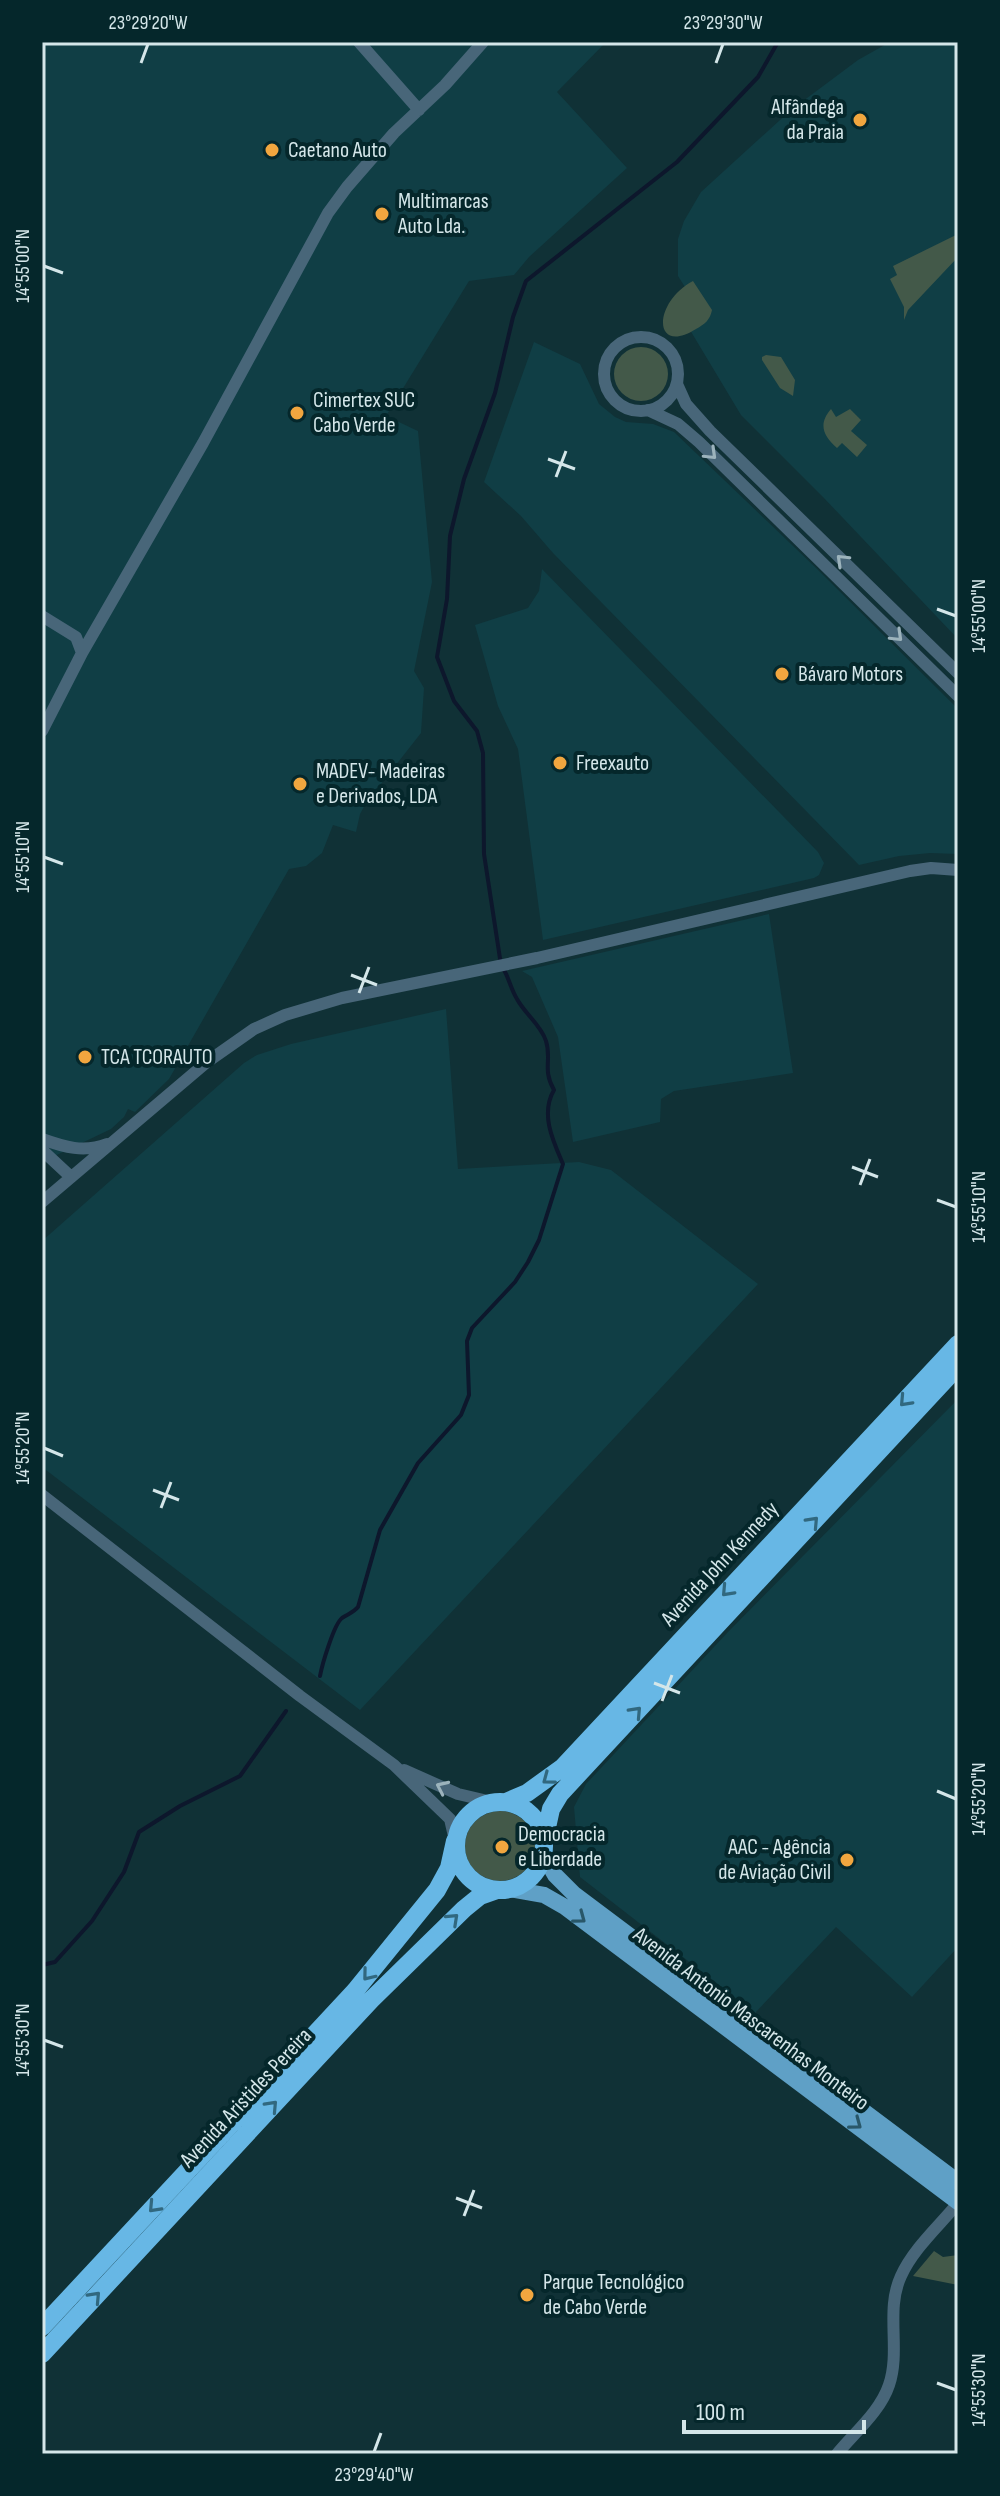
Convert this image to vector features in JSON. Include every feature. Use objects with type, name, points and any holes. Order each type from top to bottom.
[{"type":"highway","name":"Avenida John Kennedy","points":[[499,1802],[527,1793],[563,1767],[958,1344]]},
{"type":"highway","name":"Avenida John Kennedy","points":[[544,1847],[551,1809],[560,1794],[958,1366]]},
{"type":"highway","points":[[499,1802],[520,1807],[532,1815],[540,1827],[544,1847],[539,1866],[532,1876],[522,1884],[504,1890],[484,1887],[471,1880],[456,1856],[455,1841],[468,1814],[479,1806],[499,1802]]},
{"type":"highway","name":"Avenida Aristides Pereira","points":[[42,2327],[355,1991],[437,1890],[449,1868],[455,1841]]},
{"type":"highway","name":"Avenida Aristides Pereira","points":[[42,2354],[371,2000],[464,1909],[480,1896],[504,1890]]},
{"type":"main road","name":"Avenida Antonio Mascarenhas Monteiro","points":[[544,1847],[555,1875],[574,1894],[958,2182]]},
{"type":"main road","name":"Avenida Antonio Mascarenhas Monteiro","points":[[504,1890],[544,1895],[565,1907],[958,2202]]},
{"type":"main road","points":[[941,2169],[958,2174]]},
{"type":"street","points":[[359,42],[419,110]]},
{"type":"street","points":[[42,731],[82,653],[203,443],[328,213],[394,133],[445,85],[483,42]]},
{"type":"street","points":[[677,384],[668,400],[648,410],[625,408],[608,392],[603,369],[606,358],[613,348],[634,337],[657,340],[667,346],[677,365],[677,384],[686,404],[710,431],[958,673]]},
{"type":"street","points":[[648,410],[678,424],[699,442],[958,696]]},
{"type":"street","points":[[42,616],[76,637],[82,653]]},
{"type":"street","points":[[42,1202],[207,1062],[254,1029],[285,1015],[342,998],[515,963],[910,871],[931,868],[958,870]]},
{"type":"street","points":[[42,1139],[87,1149],[117,1138]]},
{"type":"street","points":[[42,1150],[71,1177]]},
{"type":"street","points":[[42,1495],[300,1696],[394,1765],[450,1819],[455,1841]]},
{"type":"street","points":[[394,1765],[458,1794],[499,1802]]},
{"type":"street","points":[[837,2454],[873,2411],[889,2386],[895,2298],[901,2276],[958,2202]]},
{"type":"shaded area","points":[[42,42],[606,42],[557,92],[627,168],[529,257],[514,275],[469,281],[386,416],[418,431],[432,582],[414,671],[424,688],[421,733],[366,803],[356,832],[333,825],[322,853],[306,866],[289,869],[169,1079],[135,1112],[128,1109],[111,1129],[42,1162]]},
{"type":"shaded area","points":[[890,42],[958,42],[958,639],[741,415],[672,300],[685,287],[678,276],[678,239],[684,221],[701,192],[791,110],[858,60]]},
{"type":"shaded area","points":[[534,342],[580,364],[599,404],[615,417],[626,422],[653,424],[674,432],[958,709],[958,854],[899,856],[859,865],[553,553],[521,516],[484,482]]},
{"type":"shaded area","points":[[542,569],[818,852],[824,863],[819,875],[543,940],[518,749],[498,706],[475,625],[528,608],[539,591]]},
{"type":"shaded area","points":[[769,914],[793,1073],[674,1091],[661,1099],[660,1122],[573,1142],[558,1037],[532,977],[522,971]]},
{"type":"shaded area","points":[[446,1009],[458,1169],[579,1162],[611,1170],[758,1284],[360,1710],[42,1467],[42,1241],[244,1063],[257,1055],[291,1044]]},
{"type":"shaded area","points":[[958,1399],[958,1947],[912,1997],[836,1927],[755,2013],[580,1877],[574,1807],[586,1784],[728,1632]]},
{"type":"green space","points":[[958,234],[958,257],[908,310],[904,320],[904,307],[890,279],[897,275],[893,266]]},
{"type":"green space","points":[[693,281],[711,313],[707,321],[696,329],[682,336],[672,336],[665,331],[665,313],[680,290]]},
{"type":"green space","points":[[641,347],[660,355],[668,374],[660,393],[641,401],[622,393],[614,374],[622,355]]},
{"type":"green space","points":[[766,355],[781,357],[795,380],[793,396],[780,388],[762,360]]},
{"type":"green space","points":[[831,409],[836,417],[850,409],[861,420],[851,431],[867,445],[857,457],[842,443],[837,448],[828,439],[823,425]]},
{"type":"green space","points":[[507,1811],[529,1826],[535,1846],[533,1860],[525,1871],[514,1879],[493,1881],[475,1871],[467,1860],[465,1839],[475,1821],[486,1813]]},
{"type":"green space","points":[[934,2251],[943,2257],[958,2255],[958,2285],[913,2276]]},
{"type":"waterway","points":[[320,1676],[335,1628],[342,1618],[358,1607],[380,1530],[418,1463],[461,1415],[469,1395],[467,1341],[472,1328],[515,1282],[528,1262],[539,1240],[563,1164],[548,1118],[554,1090],[548,1070],[546,1041],[517,999],[501,965],[484,854],[483,753],[477,731],[454,701],[437,657],[447,599],[450,536],[464,479],[495,393],[513,317],[526,281],[677,162],[758,77],[778,42]]},
{"type":"waterway","points":[[42,1965],[55,1962],[92,1921],[124,1872],[139,1832],[180,1806],[240,1776],[286,1711]]},
{"type":"place","name":"Alfândega da Praia","points":[[860,120]]},
{"type":"place","name":"Caetano Auto","points":[[272,150]]},
{"type":"place","name":"Multimarcas Auto Lda.","points":[[382,214]]},
{"type":"place","name":"Cimertex SUC Cabo Verde","points":[[297,413]]},
{"type":"place","name":"Bávaro Motors","points":[[782,674]]},
{"type":"place","name":"Freexauto","points":[[560,763]]},
{"type":"place","name":"MADEV- Madeiras e Derivados, LDA","points":[[300,784]]},
{"type":"place","name":"TCA TCORAUTO","points":[[85,1057]]},
{"type":"place","name":"Democracia e Liberdade","points":[[502,1847]]},
{"type":"place","name":"AAC - Agência de Aviação Civil","points":[[847,1860]]},
{"type":"place","name":"Parque Tecnológico de Cabo Verde","points":[[527,2295]]}]
